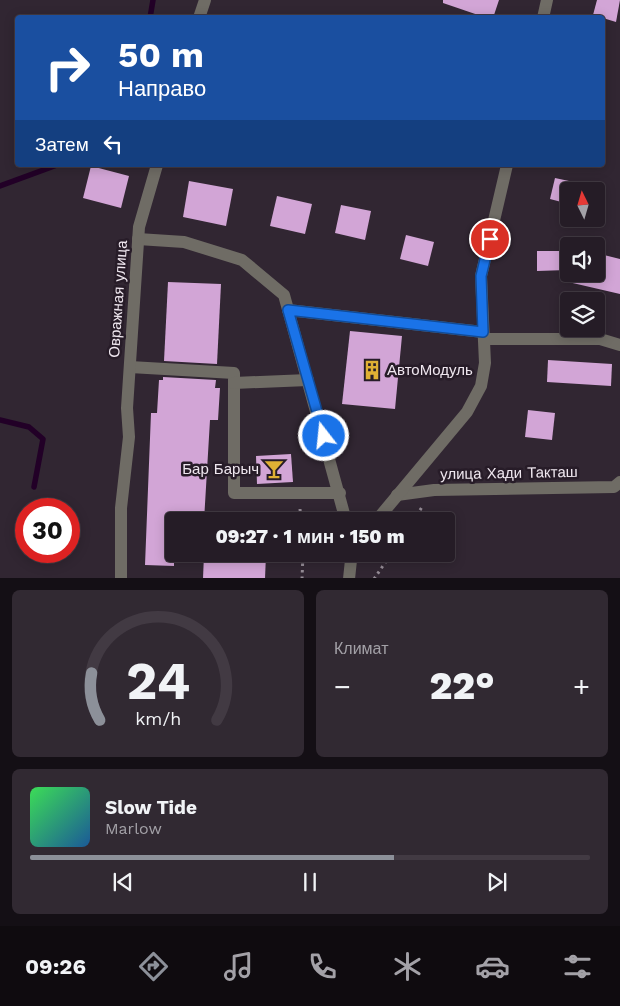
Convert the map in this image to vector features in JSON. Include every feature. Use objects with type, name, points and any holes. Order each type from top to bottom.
[{"type":"street","points":[[201,15],[205,0]]},
{"type":"street","points":[[544,15],[547,0]]},
{"type":"street","name":"Овражная улица","points":[[121,578],[121,508],[130,437],[127,408],[139,227],[156,167]]},
{"type":"street","points":[[384,512],[467,412],[481,386],[485,363],[481,276],[507,167]]},
{"type":"street","points":[[138,239],[184,242],[242,260],[284,295],[344,512]]},
{"type":"street","points":[[288,310],[483,335],[600,339],[620,345]]},
{"type":"street","points":[[130,367],[234,373],[234,493],[340,493]]},
{"type":"street","points":[[234,383],[308,380]]},
{"type":"street","name":"улица Хади Такташ","points":[[397,496],[434,490],[614,487],[620,482]]},
{"type":"street","points":[[349,578],[351,562]]},
{"type":"path","points":[[302,578],[303,562]]},
{"type":"path","points":[[374,578],[385,562]]},
{"type":"building","points":[[443,0],[499,0],[494,15],[478,15],[443,3]]},
{"type":"building","points":[[597,0],[620,0],[616,22],[605,19],[605,15],[593,15]]},
{"type":"building","points":[[91,167],[129,176],[121,208],[83,198]]},
{"type":"building","points":[[555,178],[569,181],[560,182],[560,202],[550,199]]},
{"type":"building","points":[[189,181],[233,189],[226,226],[183,217]]},
{"type":"building","points":[[277,196],[312,204],[305,234],[270,226]]},
{"type":"building","points":[[341,205],[371,211],[365,240],[335,233]]},
{"type":"building","points":[[406,235],[434,242],[428,266],[400,259]]},
{"type":"building","points":[[537,251],[560,251],[560,270],[537,271]]},
{"type":"building","points":[[605,255],[620,259],[620,294],[568,282],[605,282]]},
{"type":"building","points":[[168,282],[221,284],[217,364],[164,361]]},
{"type":"building","name":"АвтоМодуль","points":[[350,331],[402,336],[395,409],[342,404]]},
{"type":"building","points":[[548,360],[612,364],[611,386],[547,382]]},
{"type":"building","points":[[163,377],[216,380],[215,388],[220,388],[218,420],[210,420],[205,512],[165,512],[165,562],[174,562],[174,566],[145,565],[151,413],[157,413],[159,380],[163,380]]},
{"type":"building","points":[[528,410],[555,413],[552,440],[525,437]]},
{"type":"building","name":"Бар Барыч","points":[[291,454],[293,482],[257,484],[256,456]]},
{"type":"building","points":[[204,562],[266,562],[265,578],[203,578]]},
{"type":"waterway","points":[[150,15],[153,0]]},
{"type":"waterway","points":[[0,186],[52,167]]},
{"type":"waterway","points":[[0,420],[29,427],[43,439],[34,487]]},
{"type":"place","name":"АвтоМодуль","points":[[372,370]]},
{"type":"place","name":"Бар Барыч","points":[[274,469]]},
{"type":"route","points":[[324,436],[288,310],[483,332],[481,276],[490,239]]}]
